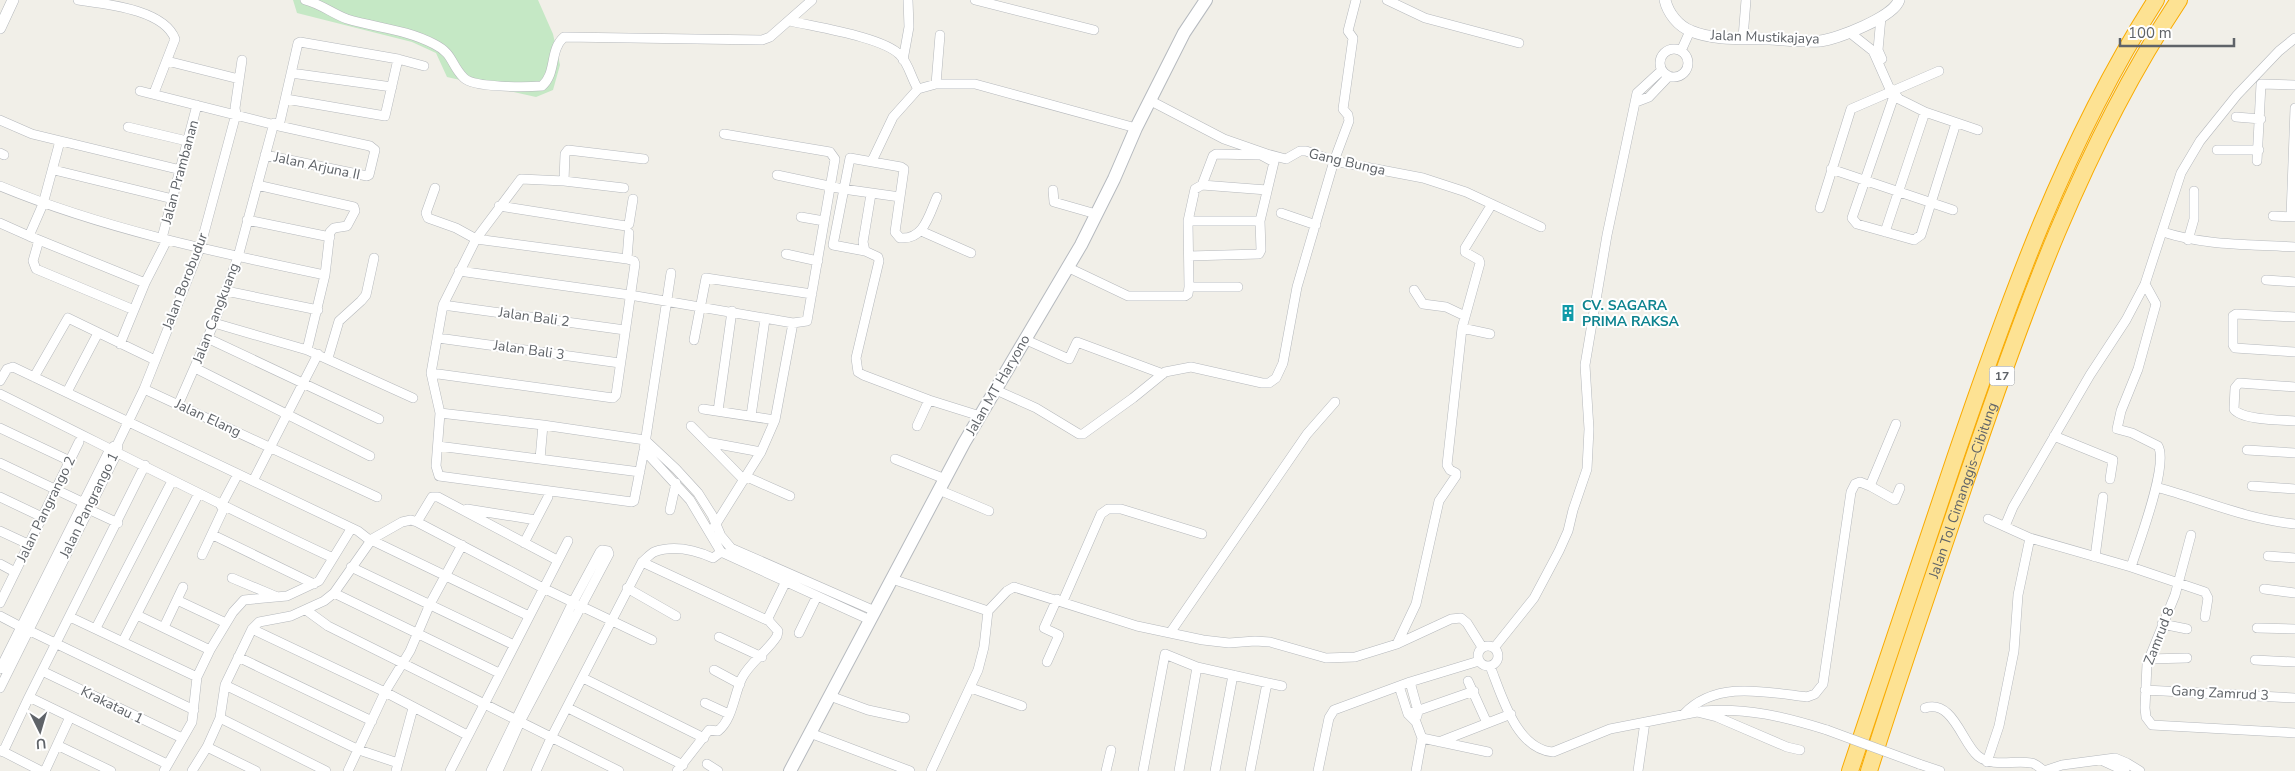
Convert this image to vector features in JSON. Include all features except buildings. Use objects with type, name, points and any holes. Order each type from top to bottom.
[{"type":"highway","name":"Jalan Tol Cimanggis–Cibitung","points":[[1850,771],[1998,331],[2029,252],[2063,170],[2105,89],[2156,0]]},
{"type":"highway","name":"Jalan Tol Cimanggis–Cibitung","points":[[1869,771],[2015,337],[2046,258],[2079,180],[2122,99],[2180,0]]},
{"type":"main road","name":"Jalan MT Haryono","points":[[790,771],[942,484],[1096,214],[1114,179],[1136,128],[1151,102],[1184,33],[1206,0]]},
{"type":"street","points":[[0,28],[13,0]]},
{"type":"street","points":[[78,0],[117,2],[158,20],[174,36],[176,39],[154,93]]},
{"type":"street","points":[[305,0],[319,4],[346,18],[402,30],[434,43],[446,50],[452,58],[457,71],[466,80],[483,84],[534,86],[542,86],[549,80],[556,46],[564,37],[762,40],[770,37],[812,0]]},
{"type":"street","points":[[903,60],[908,27],[908,0]]},
{"type":"street","points":[[975,0],[1094,30]]},
{"type":"street","points":[[996,390],[1041,411],[1079,434],[1083,434],[1134,398],[1163,374],[1191,367],[1262,383],[1276,378],[1283,363],[1297,287],[1334,161],[1349,121],[1349,117],[1343,109],[1353,38],[1348,31],[1356,0]]},
{"type":"street","points":[[1387,0],[1425,18],[1519,43]]},
{"type":"street","name":"Jalan Mustikajaya","points":[[1665,0],[1674,18],[1690,31],[1703,35],[1820,41],[1849,32],[1881,18],[1895,8],[1899,0]]},
{"type":"street","points":[[1743,38],[1746,0]]},
{"type":"street","points":[[1881,18],[1878,50],[1894,84],[1894,91],[1853,220],[1857,224],[1885,232],[1914,240],[1918,238],[1921,235],[1956,123]]},
{"type":"street","points":[[790,21],[873,41],[892,49],[903,60],[918,89]]},
{"type":"street","points":[[1681,51],[1690,31]]},
{"type":"street","points":[[1849,32],[1873,52],[1889,87],[1904,102],[1925,112],[1978,130]]},
{"type":"street","points":[[936,84],[940,35]]},
{"type":"street","points":[[2006,526],[2013,507],[2054,436],[2126,320],[2145,284],[2181,173],[2200,142],[2237,95],[2279,51],[2295,38]]},
{"type":"street","points":[[325,275],[238,257],[266,154],[286,99],[298,43],[398,59],[424,66]]},
{"type":"street","points":[[1672,49],[1681,51],[1687,59],[1687,69],[1679,76],[1665,73],[1660,61],[1664,53],[1672,49]]},
{"type":"street","points":[[286,99],[385,116],[398,59]]},
{"type":"street","name":"Jalan Borobudur","points":[[118,443],[144,389],[200,248],[236,114],[235,108],[242,60]]},
{"type":"street","points":[[167,61],[239,79]]},
{"type":"street","points":[[1820,208],[1851,109],[1939,71]]},
{"type":"street","points":[[291,73],[392,88]]},
{"type":"street","points":[[1494,648],[1534,598],[1559,551],[1568,531],[1587,469],[1589,430],[1585,365],[1607,235],[1636,102],[1649,97],[1665,73]]},
{"type":"street","points":[[872,161],[889,123],[918,89],[936,84],[975,84],[1136,128]]},
{"type":"street","points":[[2257,160],[2261,119],[2261,84],[2295,85]]},
{"type":"street","points":[[140,91],[276,125]]},
{"type":"street","name":"Gang Bunga","points":[[1151,102],[1224,139],[1267,154],[1286,159],[1300,151],[1306,151],[1334,161],[1423,178],[1466,192],[1541,226]]},
{"type":"street","name":"Jalan Prambanan","points":[[120,344],[164,239],[197,105]]},
{"type":"street","points":[[2273,216],[2293,216],[2295,108]]},
{"type":"street","points":[[1885,232],[1925,112]]},
{"type":"street","points":[[2236,117],[2261,119]]},
{"type":"street","points":[[0,120],[32,134],[181,170]]},
{"type":"street","name":"Jalan Arjuna II","points":[[266,154],[363,176],[369,175],[374,148],[276,125]]},
{"type":"street","points":[[128,127],[187,141]]},
{"type":"street","points":[[459,271],[666,300],[793,323],[808,320],[835,159],[830,152],[724,134]]},
{"type":"street","points":[[29,236],[43,204],[54,170],[60,141]]},
{"type":"street","points":[[564,181],[565,154],[568,150],[644,159]]},
{"type":"street","points":[[2217,150],[2259,150]]},
{"type":"street","points":[[1189,256],[1259,254],[1261,250],[1260,221],[1274,162],[1261,155],[1216,154],[1213,156],[1202,185]]},
{"type":"street","points":[[937,197],[921,231],[910,239],[897,236],[895,232],[904,169],[850,158],[833,245],[865,251],[878,257],[879,260],[856,358],[858,372],[863,376],[929,400],[980,416]]},
{"type":"street","points":[[54,170],[173,199]]},
{"type":"street","points":[[1831,170],[1953,210]]},
{"type":"street","points":[[776,175],[871,194],[900,197]]},
{"type":"street","points":[[624,188],[564,181],[521,179],[476,238],[443,305],[431,373],[440,413],[436,472],[439,476],[632,502],[636,497],[644,450],[670,273]]},
{"type":"street","points":[[257,185],[352,205],[355,211],[347,226],[334,228],[330,237],[325,275],[308,350]]},
{"type":"street","points":[[1067,267],[1128,296],[1181,297],[1188,294],[1189,287],[1188,221],[1195,188],[1202,185],[1267,190]]},
{"type":"street","name":"Jalan Cangkuang","points":[[0,186],[43,204],[164,239],[238,257],[214,323],[178,404]]},
{"type":"street","points":[[431,373],[610,399],[616,395],[635,264],[634,261],[627,259],[476,238],[456,228],[428,218],[426,213],[435,188]]},
{"type":"street","points":[[1053,190],[1054,202],[1096,214]]},
{"type":"street","points":[[2188,240],[2194,219],[2194,191]]},
{"type":"street","points":[[865,251],[863,242],[871,194]]},
{"type":"street","points":[[499,206],[626,226],[629,224],[633,199]]},
{"type":"street","points":[[1397,644],[1416,604],[1439,502],[1456,476],[1456,473],[1450,470],[1447,461],[1462,328],[1480,262],[1465,252],[1465,248],[1492,204]]},
{"type":"street","points":[[1281,213],[1316,225]]},
{"type":"street","points":[[801,217],[824,221]]},
{"type":"street","points":[[247,220],[330,237]]},
{"type":"street","points":[[1188,221],[1260,221]]},
{"type":"street","points":[[0,222],[29,236],[145,283]]},
{"type":"street","points":[[921,231],[971,254]]},
{"type":"street","points":[[2163,232],[2188,240],[2295,247]]},
{"type":"street","points":[[627,259],[629,233]]},
{"type":"street","points":[[39,240],[33,262],[36,269],[134,310]]},
{"type":"street","points":[[786,254],[818,261]]},
{"type":"street","points":[[328,358],[339,322],[361,302],[366,294],[374,258]]},
{"type":"street","points":[[694,340],[705,280],[709,277],[812,294]]},
{"type":"street","points":[[2266,280],[2295,282]]},
{"type":"street","points":[[2130,567],[2156,487],[2161,456],[2158,446],[2132,433],[2118,430],[2117,427],[2128,391],[2138,369],[2156,304],[2145,284]]},
{"type":"street","points":[[1189,287],[1238,288]]},
{"type":"street","points":[[1414,290],[1423,304],[1446,307],[1465,316]]},
{"type":"street","points":[[226,291],[318,310]]},
{"type":"street","name":"Jalan Bali 2","points":[[443,305],[625,330]]},
{"type":"street","points":[[718,411],[732,312]]},
{"type":"street","points":[[2295,317],[2236,314],[2233,316],[2234,347],[2295,352]]},
{"type":"street","points":[[34,377],[66,319],[155,360]]},
{"type":"street","points":[[751,416],[765,319]]},
{"type":"street","points":[[214,323],[308,350],[414,398]]},
{"type":"street","points":[[710,533],[761,452],[775,420],[793,323]]},
{"type":"street","points":[[1462,328],[1490,334]]},
{"type":"street","points":[[67,392],[98,333]]},
{"type":"street","points":[[207,338],[379,419]]},
{"type":"street","name":"Jalan Bali 3","points":[[438,338],[620,363]]},
{"type":"street","points":[[1024,340],[1069,359],[1077,342],[1163,374]]},
{"type":"street","points":[[253,482],[289,415],[318,354]]},
{"type":"street","points":[[0,381],[6,369],[10,367],[34,377],[529,616]]},
{"type":"street","points":[[195,368],[370,456]]},
{"type":"street","points":[[2295,386],[2239,383],[2235,388],[2234,409],[2237,413],[2260,418],[2295,421]]},
{"type":"street","name":"Jalan Elang","points":[[144,389],[377,497]]},
{"type":"street","points":[[0,394],[145,465],[198,495],[333,558]]},
{"type":"street","points":[[917,426],[929,400]]},
{"type":"street","points":[[1170,633],[1307,434],[1335,402]]},
{"type":"street","points":[[703,409],[775,420]]},
{"type":"street","points":[[440,413],[544,425],[645,440],[698,493],[721,536],[731,548],[790,573],[873,616]]},
{"type":"street","points":[[1870,486],[1896,424]]},
{"type":"street","points":[[540,459],[544,425]]},
{"type":"street","points":[[691,426],[745,478],[790,496]]},
{"type":"street","points":[[0,428],[70,461]]},
{"type":"street","points":[[2054,436],[2112,460],[2110,479]]},
{"type":"street","name":"Jalan Pangrango 2","points":[[1,600],[79,442]]},
{"type":"street","points":[[706,442],[761,452]]},
{"type":"street","name":"Jalan Pangrango 1","points":[[0,688],[25,628],[118,443]]},
{"type":"street","points":[[438,446],[640,472]]},
{"type":"street","points":[[644,450],[676,483],[702,517],[721,552],[816,596],[873,616]]},
{"type":"street","points":[[2247,450],[2295,454]]},
{"type":"street","points":[[895,459],[989,511]]},
{"type":"street","points":[[0,463],[56,489],[118,523]]},
{"type":"street","points":[[70,717],[43,771],[2,751],[118,523],[145,465]]},
{"type":"street","points":[[202,556],[213,535],[238,474]]},
{"type":"street","points":[[96,628],[172,481]]},
{"type":"street","points":[[1683,714],[1693,704],[1725,692],[1746,690],[1807,697],[1815,694],[1823,684],[1851,492],[1855,484],[1860,482],[1894,500],[1900,488]]},
{"type":"street","points":[[670,510],[676,483]]},
{"type":"street","points":[[2252,486],[2295,489]]},
{"type":"street","points":[[2156,487],[2241,515],[2295,524]]},
{"type":"street","points":[[123,641],[198,495]]},
{"type":"street","points":[[0,497],[42,517]]},
{"type":"street","points":[[417,522],[432,497],[438,497],[557,560]]},
{"type":"street","points":[[524,543],[548,497]]},
{"type":"street","points":[[2094,557],[2104,497]]},
{"type":"street","points":[[459,508],[536,520]]},
{"type":"street","points":[[1047,662],[1059,635],[1044,628],[1060,600],[1101,514],[1108,509],[1121,509],[1202,534]]},
{"type":"street","points":[[1988,519],[2030,538],[2130,567],[2205,592],[2208,598],[2205,617]]},
{"type":"street","points":[[192,771],[207,747],[220,718],[225,685],[252,629],[259,622],[291,616],[324,601],[334,593],[370,539],[402,522],[411,520],[417,522],[543,588],[652,640]]},
{"type":"street","points":[[29,698],[70,717],[165,768],[192,722],[197,677],[226,623],[244,600],[287,596],[319,581],[354,530]]},
{"type":"street","points":[[0,531],[28,544]]},
{"type":"street","points":[[213,535],[314,584]]},
{"type":"street","name":"Zamrud 8","points":[[2191,535],[2177,583],[2148,658],[2145,690],[2146,717],[2152,725],[2295,733]]},
{"type":"street","points":[[1987,762],[1999,726],[2014,651],[2018,595],[2030,538]]},
{"type":"street","points":[[450,771],[568,541]]},
{"type":"street","points":[[348,771],[385,692],[462,545]]},
{"type":"street","points":[[491,771],[577,603],[600,552],[602,550],[608,551],[609,554],[577,603]]},
{"type":"street","points":[[539,770],[551,738],[642,562],[652,552],[695,550],[713,558],[721,552]]},
{"type":"street","points":[[2268,556],[2295,558]]},
{"type":"street","points":[[568,708],[680,768],[709,730],[718,731],[721,729],[745,674],[762,657],[777,636],[778,631],[769,621],[642,562]]},
{"type":"street","points":[[0,564],[15,572]]},
{"type":"street","points":[[351,567],[514,645]]},
{"type":"street","points":[[769,621],[769,616],[790,573]]},
{"type":"street","points":[[232,578],[277,597]]},
{"type":"street","points":[[892,580],[988,611]]},
{"type":"street","points":[[164,627],[183,587]]},
{"type":"street","points":[[931,771],[951,724],[971,688],[984,647],[988,611],[1007,591],[1014,587],[1060,600],[1137,626],[1230,643],[1270,642],[1326,658],[1355,658],[1397,644],[1451,619],[1461,618],[1467,623],[1482,648]]},
{"type":"street","points":[[627,588],[676,616]]},
{"type":"street","points":[[2264,589],[2295,594]]},
{"type":"street","points":[[334,593],[500,673]]},
{"type":"street","points":[[800,633],[816,596]]},
{"type":"street","points":[[177,600],[226,623]]},
{"type":"street","points":[[306,610],[328,626],[619,771]]},
{"type":"street","points":[[137,615],[210,650]]},
{"type":"street","points":[[0,616],[194,710]]},
{"type":"street","points":[[70,617],[197,677]]},
{"type":"street","points":[[2162,624],[2187,629]]},
{"type":"street","name":"Jalan Pangrango 1","points":[[0,669],[25,628]]},
{"type":"street","points":[[2257,628],[2295,629]]},
{"type":"street","points":[[252,629],[385,692],[467,735]]},
{"type":"street","points":[[719,636],[762,657]]},
{"type":"street","points":[[1482,648],[1494,648]]},
{"type":"street","points":[[1482,648],[1478,656],[1479,661],[1486,666],[1490,666]]},
{"type":"street","points":[[1490,666],[1497,660],[1498,656],[1494,648]]},
{"type":"street","points":[[1143,771],[1164,656],[1166,654],[1197,667],[1282,686]]},
{"type":"street","points":[[238,657],[372,721]]},
{"type":"street","points":[[2148,658],[2187,658]]},
{"type":"street","points":[[2255,660],[2295,662]]},
{"type":"street","points":[[1318,771],[1331,712],[1343,705],[1479,661]]},
{"type":"street","points":[[1490,666],[1522,736],[1532,745],[1544,751],[1553,752],[1610,729],[1683,714],[1744,710],[1772,715],[1827,730],[1940,771]]},
{"type":"street","points":[[1179,771],[1197,667]]},
{"type":"street","points":[[714,670],[740,684]]},
{"type":"street","name":"Krakatau 1","points":[[42,671],[182,738]]},
{"type":"street","points":[[1215,771],[1233,675]]},
{"type":"street","points":[[583,678],[704,738]]},
{"type":"street","points":[[1468,681],[1488,723]]},
{"type":"street","points":[[1410,682],[1418,711],[1416,722]]},
{"type":"street","points":[[1250,771],[1267,683]]},
{"type":"street","points":[[225,685],[397,767],[413,708]]},
{"type":"street","points":[[1399,686],[1408,714],[1416,722],[1422,738],[1416,771]]},
{"type":"street","points":[[971,688],[1022,706]]},
{"type":"street","name":"Gang Zamrud 3","points":[[2145,690],[2295,698]]},
{"type":"street","points":[[1408,714],[1474,691]]},
{"type":"street","points":[[830,696],[868,710],[905,718]]},
{"type":"street","points":[[705,703],[729,714]]},
{"type":"street","points":[[1925,708],[1936,707],[1949,715],[1977,755],[1987,762],[2033,763],[2043,771],[2062,765],[2115,758],[2139,771]]},
{"type":"street","points":[[1696,712],[1717,717],[1786,747],[1800,750]]},
{"type":"street","points":[[1439,742],[1511,714]]},
{"type":"street","points":[[220,718],[313,768],[326,771]]},
{"type":"street","points":[[498,771],[518,721]]},
{"type":"street","points":[[1638,771],[1645,722]]},
{"type":"street","points":[[810,733],[910,771]]},
{"type":"street","points":[[1422,738],[1488,752]]},
{"type":"street","points":[[57,745],[110,771]]},
{"type":"street","points":[[207,747],[256,771]]},
{"type":"street","points":[[1106,771],[1111,750]]},
{"type":"street","points":[[2103,761],[2125,771]]},
{"type":"street","points":[[706,764],[718,771]]},
{"type":"green space","points":[[293,0],[538,0],[553,34],[560,65],[553,90],[536,97],[447,77],[436,53],[412,42],[297,13]]},
{"type":"place","name":"CV. SAGARA PRIMA RAKSA","points":[[1568,313]]}]
